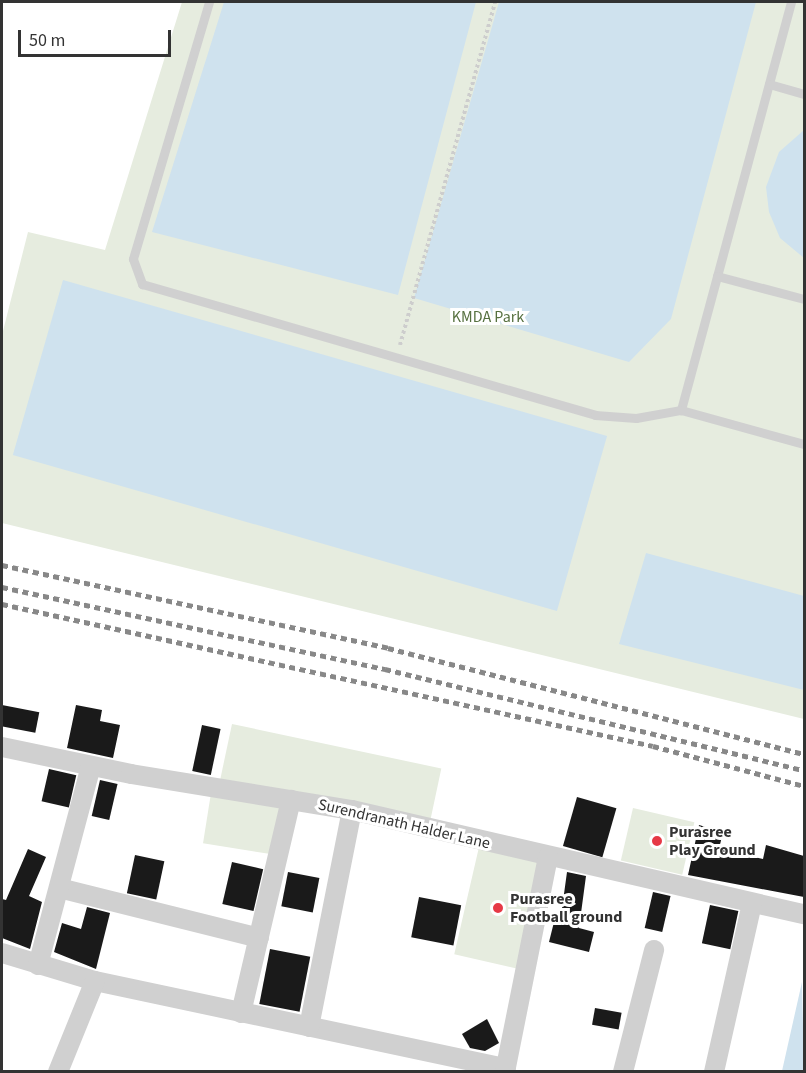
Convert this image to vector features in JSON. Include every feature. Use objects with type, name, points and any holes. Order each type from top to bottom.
[{"type":"street","name":"Surendranath Halder Lane","points":[[2,747],[92,766],[352,810],[804,915]]},
{"type":"street","points":[[38,965],[92,766]]},
{"type":"street","points":[[241,1013],[291,800]]},
{"type":"street","points":[[309,1027],[352,810]]},
{"type":"street","points":[[2,953],[95,981],[505,1070],[548,857]]},
{"type":"street","points":[[59,888],[259,938]]},
{"type":"street","points":[[714,1071],[753,904]]},
{"type":"street","points":[[623,1071],[654,950]]},
{"type":"street","points":[[58,1071],[95,981]]},
{"type":"lane","points":[[209,2],[133,259],[142,284],[595,415],[636,418],[681,410],[804,444]]},
{"type":"lane","points":[[681,410],[791,2]]},
{"type":"lane","points":[[769,84],[804,94]]},
{"type":"lane","points":[[717,276],[804,299]]},
{"type":"path","points":[[397,358],[495,2]]},
{"type":"green space","name":"KMDA Park","points":[[182,2],[804,2],[804,719],[2,523],[2,335],[28,232],[105,250]]},
{"type":"green space","points":[[232,724],[441,768],[428,829],[219,785]]},
{"type":"green space","points":[[211,793],[280,804],[272,854],[203,843]]},
{"type":"green space","name":"Purasree Play Ground","points":[[633,808],[694,822],[682,875],[621,861]]},
{"type":"green space","name":"Purasree Football ground","points":[[479,847],[541,861],[517,969],[454,954]]},
{"type":"water","points":[[224,2],[476,2],[398,295],[152,232]]},
{"type":"water","points":[[499,2],[756,2],[671,319],[629,362],[414,298]]},
{"type":"water","points":[[804,130],[804,258],[780,238],[769,212],[766,187],[779,152]]},
{"type":"water","points":[[63,280],[607,436],[557,611],[13,455]]},
{"type":"water","points":[[646,553],[804,596],[804,690],[619,644]]},
{"type":"water","points":[[802,982],[804,1071],[782,1071]]},
{"type":"building","points":[[2,705],[39,712],[35,733],[2,726]]},
{"type":"building","points":[[76,705],[102,710],[100,721],[120,725],[113,758],[67,748]]},
{"type":"building","points":[[202,725],[221,729],[211,775],[192,771]]},
{"type":"building","points":[[49,769],[76,775],[69,807],[42,801]]},
{"type":"building","points":[[100,780],[118,784],[109,820],[92,816]]},
{"type":"building","points":[[577,797],[616,808],[602,857],[563,846]]},
{"type":"building","points":[[699,825],[723,832],[719,849],[763,859],[766,845],[804,856],[804,897],[688,875]]},
{"type":"building","points":[[28,849],[46,857],[29,896],[42,902],[30,949],[2,938],[2,899],[6,900]]},
{"type":"building","points":[[135,855],[164,861],[156,899],[127,893]]},
{"type":"building","points":[[232,862],[263,869],[254,911],[222,904]]},
{"type":"building","points":[[288,872],[319,878],[313,912],[281,906]]},
{"type":"building","points":[[567,872],[586,876],[579,928],[594,932],[589,952],[549,942],[554,922],[560,923]]},
{"type":"building","points":[[653,892],[671,896],[662,932],[645,928]]},
{"type":"building","points":[[419,897],[461,905],[453,945],[411,937]]},
{"type":"building","points":[[710,905],[738,911],[730,949],[702,943]]},
{"type":"building","points":[[87,907],[110,913],[96,969],[54,952],[62,923],[81,929]]},
{"type":"building","points":[[270,949],[310,957],[300,1012],[259,1004]]},
{"type":"building","points":[[595,1008],[622,1013],[619,1029],[592,1025]]},
{"type":"building","points":[[487,1019],[499,1043],[485,1051],[470,1048],[462,1034]]},
{"type":"railway","points":[[2,565],[388,648],[804,754]]},
{"type":"railway","points":[[2,587],[385,669],[804,770]]},
{"type":"railway","points":[[2,604],[653,746],[804,786]]},
{"type":"place","name":"Purasree Play Ground","points":[[657,841]]},
{"type":"place","name":"Purasree Football ground","points":[[498,908]]}]
